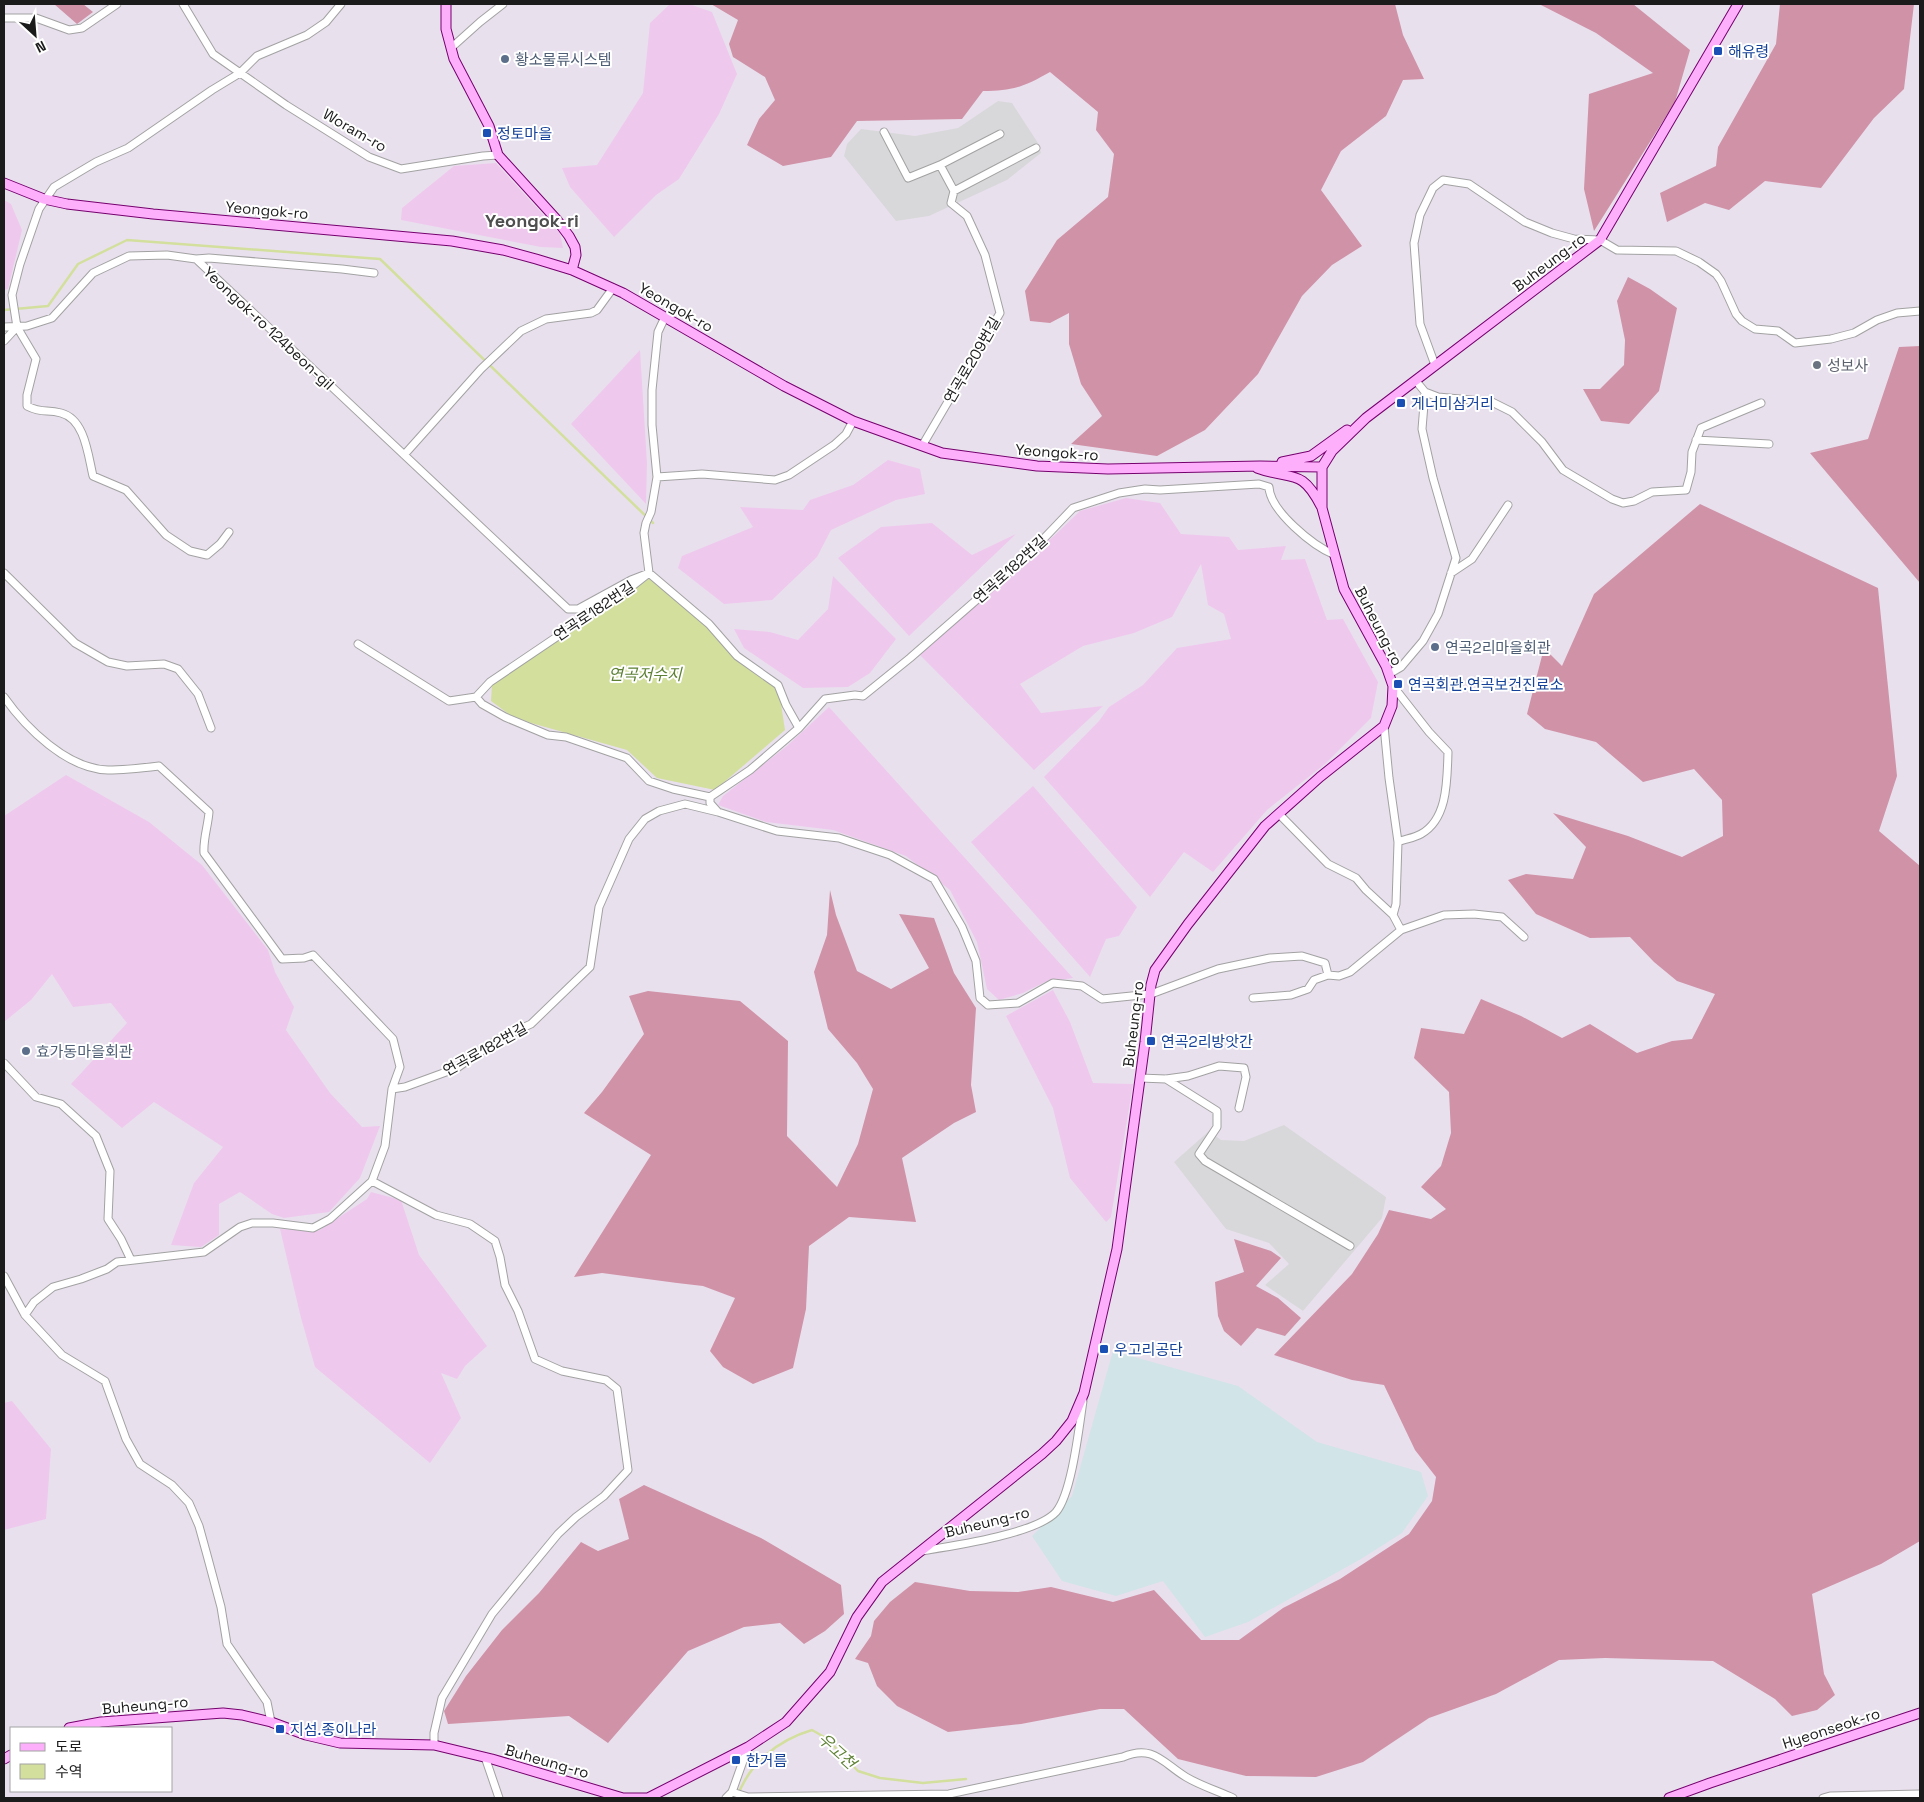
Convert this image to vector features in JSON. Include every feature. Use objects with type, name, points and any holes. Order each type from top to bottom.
[{"type":"main road","points":[[446,4],[446,29],[454,59],[494,137],[498,155],[569,236],[576,255],[572,270]]},
{"type":"main road","name":"Buheung-ro","points":[[74,1727],[101,1722],[223,1713],[242,1715],[271,1722],[306,1735],[340,1743],[434,1745],[485,1757],[623,1798],[648,1798],[748,1747],[786,1722],[830,1672],[857,1617],[882,1582],[1042,1454],[1056,1441],[1072,1420],[1084,1393],[1117,1249],[1151,985],[1155,970],[1173,943],[1265,826],[1320,777],[1384,726],[1392,706],[1393,686],[1389,674],[1344,589],[1322,508],[1322,467],[1332,451],[1366,418],[1600,240],[1738,4]]},
{"type":"main road","name":"Yeongok-ro","points":[[4,183],[44,199],[121,211],[452,241],[503,250],[572,270],[613,288],[784,386],[853,422],[942,453],[1037,466],[1108,469],[1252,466],[1322,467]]},
{"type":"main road","points":[[1270,466],[1311,456],[1366,418]]},
{"type":"main road","points":[[1252,466],[1274,474],[1289,474],[1299,478],[1308,484],[1322,508]]},
{"type":"main road","name":"Hyeonseok-ro","points":[[1670,1798],[1920,1713]]},
{"type":"street","points":[[4,18],[36,18],[69,30],[82,28],[117,4]]},
{"type":"street","name":"Woram-ro","points":[[183,4],[213,54],[369,157],[400,168],[498,155]]},
{"type":"street","points":[[229,532],[207,556],[190,551],[166,535],[126,490],[93,476],[85,442],[77,424],[68,416],[59,412],[38,412],[27,406],[27,395],[36,359],[17,327],[13,299],[20,264],[39,209],[44,199],[54,187],[71,175],[128,148],[240,73],[257,56],[307,35],[326,22],[342,4]]},
{"type":"street","points":[[451,48],[503,4]]},
{"type":"street","points":[[884,132],[908,178],[940,165],[1000,134]]},
{"type":"street","points":[[954,192],[1036,148]]},
{"type":"street","name":"연곡로209번길","points":[[922,446],[1000,313],[985,255],[967,216],[951,203],[954,192],[940,165]]},
{"type":"street","points":[[1435,365],[1420,324],[1414,243],[1420,214],[1432,188],[1443,180],[1469,184],[1525,222],[1552,234],[1574,239],[1600,240],[1617,250],[1676,251],[1700,262],[1716,274],[1721,281],[1736,314],[1742,321],[1755,329],[1778,331],[1795,343],[1854,334],[1877,320],[1897,313],[1920,311]]},
{"type":"street","name":"Yeongok-ro 124beon-gil","points":[[4,327],[27,326],[52,318],[93,273],[129,256],[167,255],[196,259],[568,609],[578,609],[631,580],[649,573]]},
{"type":"street","points":[[196,259],[209,258],[342,269],[374,274]]},
{"type":"street","points":[[404,455],[481,370],[521,331],[546,319],[591,313],[597,310],[613,288]]},
{"type":"street","points":[[4,298],[13,299]]},
{"type":"street","name":"연곡로182번길","points":[[476,696],[490,682],[649,573],[644,533],[651,512],[657,478],[652,425],[652,390],[658,332],[665,317]]},
{"type":"street","points":[[4,341],[17,327]]},
{"type":"street","points":[[1416,381],[1425,392],[1438,397],[1492,402],[1512,412],[1542,442],[1563,470],[1612,499],[1623,502],[1634,501],[1652,492],[1686,490],[1691,472],[1692,452],[1701,428],[1762,402]]},
{"type":"street","points":[[1389,674],[1401,667],[1423,640],[1438,614],[1456,558],[1433,478],[1422,429],[1425,392]]},
{"type":"street","points":[[657,478],[702,474],[775,480],[789,475],[834,445],[846,434],[853,422]]},
{"type":"street","points":[[1696,440],[1769,444]]},
{"type":"street","name":"연곡로182번길","points":[[710,797],[750,770],[799,728],[825,699],[855,695],[863,696],[910,658],[1028,555],[1073,508],[1119,493],[1145,489],[1160,490],[1258,484],[1269,487],[1269,495],[1291,524],[1322,550],[1335,554]]},
{"type":"street","points":[[1451,573],[1472,559],[1508,505]]},
{"type":"street","points":[[4,573],[75,643],[108,662],[127,666],[164,664],[178,669],[198,694],[211,728]]},
{"type":"street","points":[[649,573],[709,624],[737,656],[778,685],[786,705],[799,728]]},
{"type":"street","points":[[358,644],[418,684],[449,701],[476,696],[482,704],[505,717],[540,732],[566,737],[627,758],[648,781],[710,797],[710,803],[718,812]]},
{"type":"street","points":[[1393,686],[1429,732],[1448,752],[1446,784],[1439,816],[1421,834],[1398,842]]},
{"type":"street","points":[[4,697],[16,715],[48,745],[86,766],[107,770],[158,766],[183,787],[209,812],[204,853],[282,959],[304,958],[313,955],[393,1039],[400,1067],[392,1089],[385,1146],[372,1181],[330,1219],[313,1228],[273,1223],[252,1223],[240,1227],[204,1252],[117,1262],[107,1269],[53,1287],[34,1302],[25,1315]]},
{"type":"street","points":[[1384,726],[1398,842],[1394,916]]},
{"type":"street","name":"연곡로182번길","points":[[392,1089],[405,1087],[457,1068],[500,1038],[531,1024],[590,966],[599,907],[630,839],[645,819],[659,811],[685,804],[718,812],[777,831],[839,838],[890,855],[934,879],[962,927],[976,961],[980,998],[988,1005],[1018,1003],[1053,983],[1082,986],[1102,999],[1151,994]]},
{"type":"street","points":[[1278,814],[1328,864],[1356,878],[1394,916],[1400,929]]},
{"type":"street","points":[[1253,998],[1291,995],[1308,989],[1314,980],[1328,975],[1340,976],[1350,972],[1400,929],[1444,915],[1474,914],[1502,917],[1524,937]]},
{"type":"street","points":[[1151,994],[1218,969],[1270,958],[1302,956],[1325,963],[1328,975]]},
{"type":"street","points":[[4,1063],[36,1097],[62,1104],[96,1136],[110,1171],[108,1219],[122,1239],[131,1260]]},
{"type":"street","points":[[1140,1078],[1166,1079],[1188,1076],[1219,1066],[1244,1068],[1246,1077],[1239,1108]]},
{"type":"street","points":[[1166,1079],[1217,1111],[1217,1127],[1199,1154],[1206,1161],[1350,1246]]},
{"type":"street","points":[[372,1181],[436,1215],[470,1224],[495,1241],[505,1285],[518,1311],[535,1359],[562,1371],[606,1380],[617,1388],[628,1470],[604,1496],[576,1517],[558,1534],[492,1614],[442,1698],[434,1733],[434,1745]]},
{"type":"street","points":[[4,1276],[25,1315],[62,1355],[105,1381],[126,1439],[140,1464],[172,1485],[189,1503],[199,1526],[207,1554],[221,1607],[227,1644],[267,1702],[271,1722]]},
{"type":"street","name":"Buheung-ro","points":[[918,1552],[978,1542],[1045,1522],[1057,1510],[1066,1490],[1074,1463],[1084,1393]]},
{"type":"street","points":[[726,1798],[732,1792],[748,1747]]},
{"type":"street","points":[[732,1792],[744,1796],[949,1794],[1123,1757],[1136,1752],[1149,1752],[1173,1766],[1186,1777],[1233,1798]]},
{"type":"street","points":[[485,1757],[499,1798]]},
{"type":"street","points":[[1822,1798],[1830,1796],[1920,1794]]},
{"type":"shaded area","points":[[54,4],[83,4],[93,12],[77,24]]},
{"type":"shaded area","points":[[670,4],[689,4],[712,12],[737,74],[719,114],[679,179],[656,195],[614,237],[570,187],[562,168],[597,165],[643,93],[650,23]]},
{"type":"shaded area","points":[[711,4],[1395,4],[1403,35],[1424,79],[1403,80],[1386,116],[1341,151],[1321,190],[1362,246],[1332,265],[1302,296],[1258,374],[1205,430],[1157,456],[1071,444],[1102,416],[1081,384],[1069,344],[1069,313],[1050,323],[1030,321],[1025,291],[1057,240],[1108,197],[1114,154],[1096,130],[1098,112],[1050,72],[1018,87],[983,91],[962,119],[857,121],[831,157],[783,166],[747,145],[759,119],[775,100],[765,77],[733,57],[729,44],[738,20]]},
{"type":"shaded area","points":[[1539,4],[1633,4],[1690,50],[1675,102],[1594,231],[1584,189],[1589,94],[1653,73],[1596,33]]},
{"type":"shaded area","points":[[1780,4],[1914,4],[1904,89],[1874,118],[1821,188],[1765,181],[1729,210],[1705,203],[1667,222],[1660,193],[1716,166],[1718,147],[1776,44]]},
{"type":"shaded area","points":[[998,101],[1012,103],[1038,143],[1041,153],[1007,180],[929,216],[896,221],[844,156],[847,144],[861,129],[915,136],[958,128]]},
{"type":"shaded area","points":[[496,163],[560,233],[563,248],[541,247],[401,220],[402,208],[454,166]]},
{"type":"shaded area","points":[[4,200],[11,204],[22,230],[8,289],[4,290]]},
{"type":"shaded area","points":[[1628,277],[1650,289],[1677,308],[1659,391],[1629,424],[1601,421],[1583,389],[1600,389],[1624,365],[1625,340],[1617,301]]},
{"type":"shaded area","points":[[1920,346],[1920,583],[1810,453],[1868,439],[1899,347]]},
{"type":"shaded area","points":[[640,350],[647,463],[646,504],[571,424]]},
{"type":"shaded area","points":[[888,460],[920,469],[925,494],[896,500],[831,530],[817,557],[772,600],[724,604],[678,568],[682,556],[753,527],[740,507],[803,510],[810,500],[853,485]]},
{"type":"shaded area","points":[[1126,498],[1160,503],[1181,534],[1229,537],[1238,550],[1286,546],[1281,560],[1305,559],[1327,620],[1343,619],[1378,682],[1371,718],[1325,764],[1267,810],[1213,872],[1184,852],[1150,897],[1044,777],[1099,721],[1109,707],[1143,685],[1177,648],[1231,639],[1224,614],[1208,605],[1201,564],[1172,617],[1134,633],[1083,646],[1020,684],[1041,713],[1103,706],[1034,770],[917,652],[1055,535],[1080,511]]},
{"type":"shaded area","points":[[1700,504],[1878,588],[1897,776],[1879,831],[1920,866],[1920,1541],[1881,1564],[1812,1594],[1824,1674],[1835,1695],[1817,1710],[1792,1716],[1775,1699],[1713,1661],[1605,1658],[1559,1660],[1496,1694],[1429,1718],[1363,1762],[1316,1777],[1246,1776],[1178,1759],[1124,1709],[1100,1709],[1021,1724],[948,1732],[897,1706],[877,1686],[868,1663],[855,1659],[871,1636],[874,1621],[890,1602],[915,1582],[970,1591],[1018,1592],[1051,1587],[1113,1602],[1154,1590],[1201,1640],[1239,1640],[1283,1608],[1340,1579],[1409,1534],[1432,1501],[1436,1477],[1415,1450],[1384,1385],[1352,1380],[1274,1355],[1352,1274],[1378,1234],[1389,1210],[1431,1219],[1446,1209],[1421,1187],[1441,1166],[1451,1133],[1449,1092],[1414,1058],[1421,1028],[1464,1034],[1481,999],[1521,1016],[1562,1038],[1590,1024],[1637,1053],[1672,1041],[1692,1039],[1715,994],[1677,981],[1654,962],[1630,937],[1590,938],[1536,914],[1508,880],[1526,874],[1573,879],[1586,847],[1553,813],[1628,836],[1682,857],[1723,836],[1722,800],[1694,769],[1643,782],[1596,742],[1545,729],[1527,714],[1544,648],[1562,666],[1594,594]]},
{"type":"shaded area","points":[[932,523],[972,555],[1016,534],[909,636],[838,558],[881,527]]},
{"type":"shaded area","points":[[833,576],[896,639],[870,673],[848,687],[803,688],[744,648],[734,629],[770,632],[798,640],[828,609]]},
{"type":"shaded area","points":[[829,707],[1073,978],[1045,982],[1023,993],[999,1000],[987,989],[977,942],[950,890],[906,856],[833,830],[766,822],[718,805],[723,796],[787,746]]},
{"type":"shaded area","points":[[66,775],[149,822],[202,865],[268,950],[275,972],[294,1007],[286,1030],[330,1093],[362,1127],[380,1126],[360,1178],[329,1212],[284,1218],[272,1214],[240,1192],[219,1204],[219,1235],[201,1247],[171,1245],[194,1183],[223,1147],[154,1102],[122,1128],[71,1084],[127,1023],[111,1003],[73,1007],[52,974],[31,1000],[4,1022],[4,816]]},
{"type":"shaded area","points":[[1033,786],[1137,907],[1119,936],[1106,939],[1090,977],[971,842]]},
{"type":"shaded area","points":[[830,890],[836,915],[857,971],[891,989],[929,968],[899,914],[934,918],[954,973],[976,1008],[971,1085],[976,1112],[954,1123],[902,1158],[916,1222],[849,1217],[809,1246],[806,1309],[793,1368],[753,1384],[723,1367],[710,1351],[735,1298],[703,1286],[602,1273],[574,1277],[651,1155],[584,1113],[602,1092],[644,1034],[629,996],[648,991],[740,1001],[788,1041],[787,1136],[837,1187],[858,1144],[873,1089],[857,1063],[828,1029],[814,972],[827,935]]},
{"type":"shaded area","points":[[1053,990],[1070,1022],[1093,1083],[1133,1084],[1111,1217],[1106,1222],[1070,1178],[1053,1108],[1006,1016]]},
{"type":"shaded area","points":[[1284,1125],[1386,1197],[1382,1218],[1303,1311],[1265,1285],[1289,1264],[1269,1243],[1226,1229],[1174,1162],[1209,1131],[1221,1140],[1244,1141]]},
{"type":"shaded area","points":[[371,1192],[401,1200],[419,1255],[487,1346],[465,1366],[457,1379],[441,1373],[461,1418],[430,1463],[315,1367],[301,1318],[280,1229],[318,1231],[367,1199]]},
{"type":"shaded area","points":[[1234,1239],[1271,1251],[1281,1258],[1256,1286],[1278,1298],[1301,1318],[1285,1336],[1257,1328],[1241,1346],[1224,1331],[1218,1316],[1215,1282],[1244,1272]]},
{"type":"shaded area","points":[[1113,1351],[1238,1386],[1317,1442],[1421,1472],[1428,1496],[1402,1533],[1361,1559],[1248,1622],[1205,1637],[1163,1581],[1116,1596],[1062,1581],[1032,1536],[1072,1496]]},
{"type":"shaded area","points":[[12,1401],[51,1449],[46,1519],[4,1530],[4,1403]]},
{"type":"shaded area","points":[[644,1485],[761,1538],[841,1585],[844,1614],[825,1631],[804,1644],[780,1623],[744,1627],[688,1651],[608,1743],[569,1716],[448,1724],[444,1711],[466,1676],[502,1630],[539,1593],[581,1542],[598,1551],[629,1539],[619,1499]]},
{"type":"water","name":"연곡저수지","points":[[653,576],[737,656],[778,685],[785,730],[715,790],[657,778],[627,750],[531,723],[510,715],[491,701],[492,684]]},
{"type":"waterway","points":[[4,310],[48,306],[78,264],[127,240],[380,259],[653,523]]},
{"type":"waterway","name":"우고천","points":[[737,1798],[749,1774],[766,1755],[787,1740],[812,1730],[826,1738],[858,1771],[880,1778],[923,1783],[966,1779]]},
{"type":"place","name":"해유령","points":[[1718,51]]},
{"type":"place","name":"황소물류시스템","points":[[505,59]]},
{"type":"place","name":"정토마을","points":[[487,133]]},
{"type":"place","name":"성보사","points":[[1817,365]]},
{"type":"place","name":"게너미삼거리","points":[[1401,403]]},
{"type":"place","name":"연곡2리마을회관","points":[[1435,647]]},
{"type":"place","name":"연곡회관.연곡보건진료소","points":[[1398,684]]},
{"type":"place","name":"연곡2리방앗간","points":[[1151,1041]]},
{"type":"place","name":"효가동마을회관","points":[[26,1051]]},
{"type":"place","name":"우고리공단","points":[[1104,1349]]},
{"type":"place","name":"지섬.종이나라","points":[[280,1729]]},
{"type":"place","name":"한거름","points":[[736,1760]]},
{"type":"district","name":"Yeongok-ri","points":[[532,220]]}]
